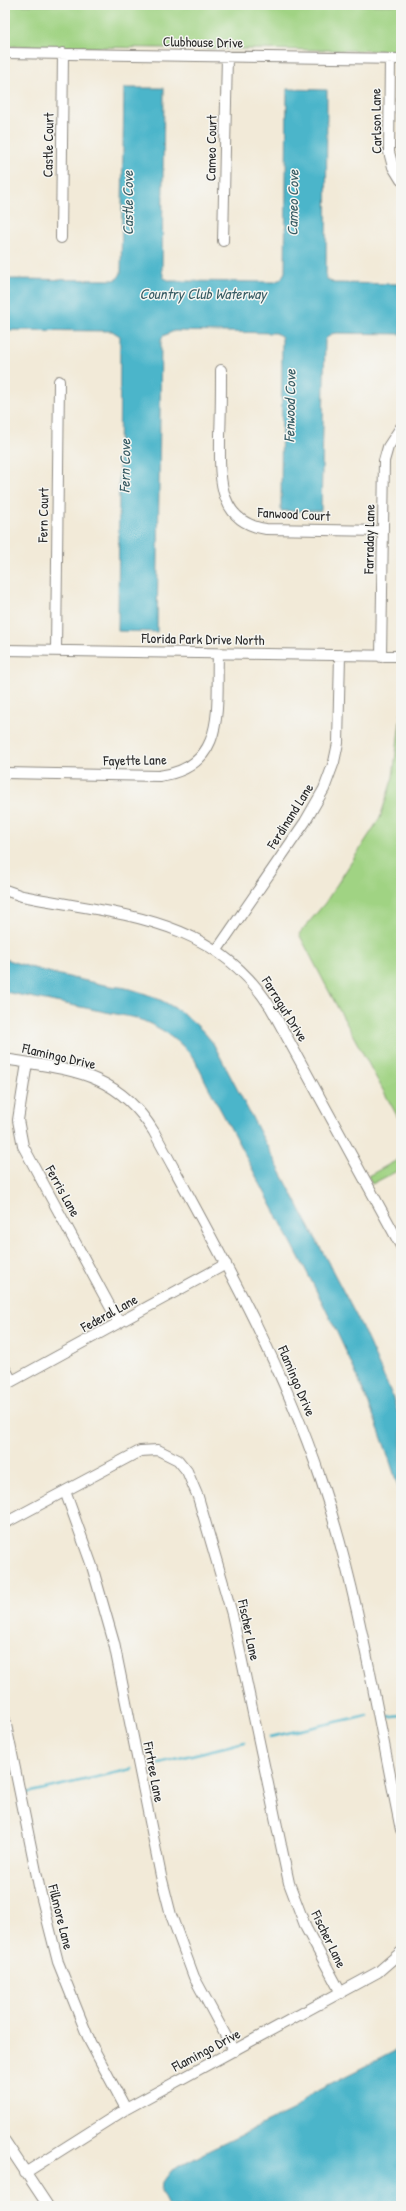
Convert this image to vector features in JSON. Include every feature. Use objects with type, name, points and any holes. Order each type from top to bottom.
[{"type":"street","name":"Clubhouse Drive","points":[[5,53],[401,59]]},
{"type":"street","name":"Castle Court","points":[[61,238],[64,53]]},
{"type":"street","name":"Cameo Court","points":[[224,241],[227,56]]},
{"type":"street","name":"Carlson Lane","points":[[390,59],[389,152],[393,167],[401,180]]},
{"type":"street","name":"Fanwood Court","points":[[221,370],[220,473],[223,492],[233,513],[250,525],[266,529],[382,531]]},
{"type":"street","name":"Fern Court","points":[[56,650],[59,381]]},
{"type":"street","name":"Farraday Lane","points":[[381,656],[382,531],[385,454],[391,440],[401,427]]},
{"type":"street","name":"Florida Park Drive North","points":[[5,650],[401,656]]},
{"type":"street","name":"Fayette Lane","points":[[5,773],[159,776],[179,772],[188,767],[203,754],[214,733],[218,654]]},
{"type":"street","name":"Ferdinand Lane","points":[[217,950],[305,822],[324,789],[334,762],[338,743],[340,655]]},
{"type":"street","name":"Farragut Drive","points":[[5,890],[22,896],[166,925],[195,937],[217,950],[246,976],[271,1008],[401,1246]]},
{"type":"street","name":"Flamingo Drive","points":[[5,1059],[71,1071],[92,1077],[115,1088],[136,1106],[154,1132],[258,1326],[280,1373],[314,1460],[330,1510],[350,1584],[401,1830]]},
{"type":"street","name":"Ferris Lane","points":[[27,1063],[18,1120],[23,1146],[119,1323]]},
{"type":"street","name":"Federal Lane","points":[[8,1383],[226,1264]]},
{"type":"street","points":[[5,1369],[8,1383]]},
{"type":"street","name":"Fischer Lane","points":[[5,1523],[131,1455],[144,1450],[158,1450],[171,1455],[181,1462],[187,1471],[213,1546],[232,1614],[289,1883],[306,1928],[341,1993]]},
{"type":"street","name":"Firtree Lane","points":[[65,1491],[92,1566],[114,1643],[161,1876],[171,1915],[194,1976],[234,2051]]},
{"type":"street","name":"Fillmore Lane","points":[[5,1720],[41,1897],[58,1962],[87,2035],[126,2109]]},
{"type":"street","name":"Flamingo Drive","points":[[25,2173],[126,2109],[341,1993],[384,1968],[401,1952]]},
{"type":"street","points":[[5,2141],[48,2206]]},
{"type":"green space","points":[[5,5],[401,5],[401,51],[5,46]]},
{"type":"green space","points":[[401,714],[401,1123],[299,934],[325,903],[380,818],[393,777]]},
{"type":"green space","points":[[401,1158],[401,1169],[372,1184],[368,1176]]},
{"type":"water","points":[[124,88],[164,88],[162,271],[164,278],[171,281],[274,282],[281,279],[285,272],[287,89],[327,90],[326,278],[334,283],[401,284],[401,334],[336,333],[331,334],[325,340],[321,511],[281,511],[282,337],[276,333],[174,331],[163,336],[161,341],[157,632],[118,631],[120,336],[112,331],[5,330],[5,279],[114,280],[118,278],[121,273]]},
{"type":"water","points":[[5,959],[28,967],[104,985],[122,987],[154,997],[186,1016],[205,1033],[213,1043],[361,1325],[392,1395],[401,1424],[401,1497],[371,1409],[353,1366],[291,1241],[195,1060],[183,1046],[169,1034],[154,1025],[136,1018],[5,992]]},
{"type":"water","points":[[401,2048],[401,2206],[168,2206],[161,2192],[162,2183],[172,2170],[294,2110],[310,2094]]},
{"type":"waterway","points":[[270,1737],[367,1715]]},
{"type":"waterway","points":[[385,1717],[401,1715]]},
{"type":"waterway","points":[[159,1763],[245,1742]]},
{"type":"waterway","points":[[27,1793],[132,1769]]},
{"type":"water label","name":"Castle Cove","points":[[128,203]]},
{"type":"water label","name":"Cameo Cove","points":[[293,203]]},
{"type":"water label","name":"Country Club Waterway","points":[[203,294]]},
{"type":"water label","name":"Fenwood Cove","points":[[290,406]]},
{"type":"water label","name":"Fern Cove","points":[[125,466]]}]
